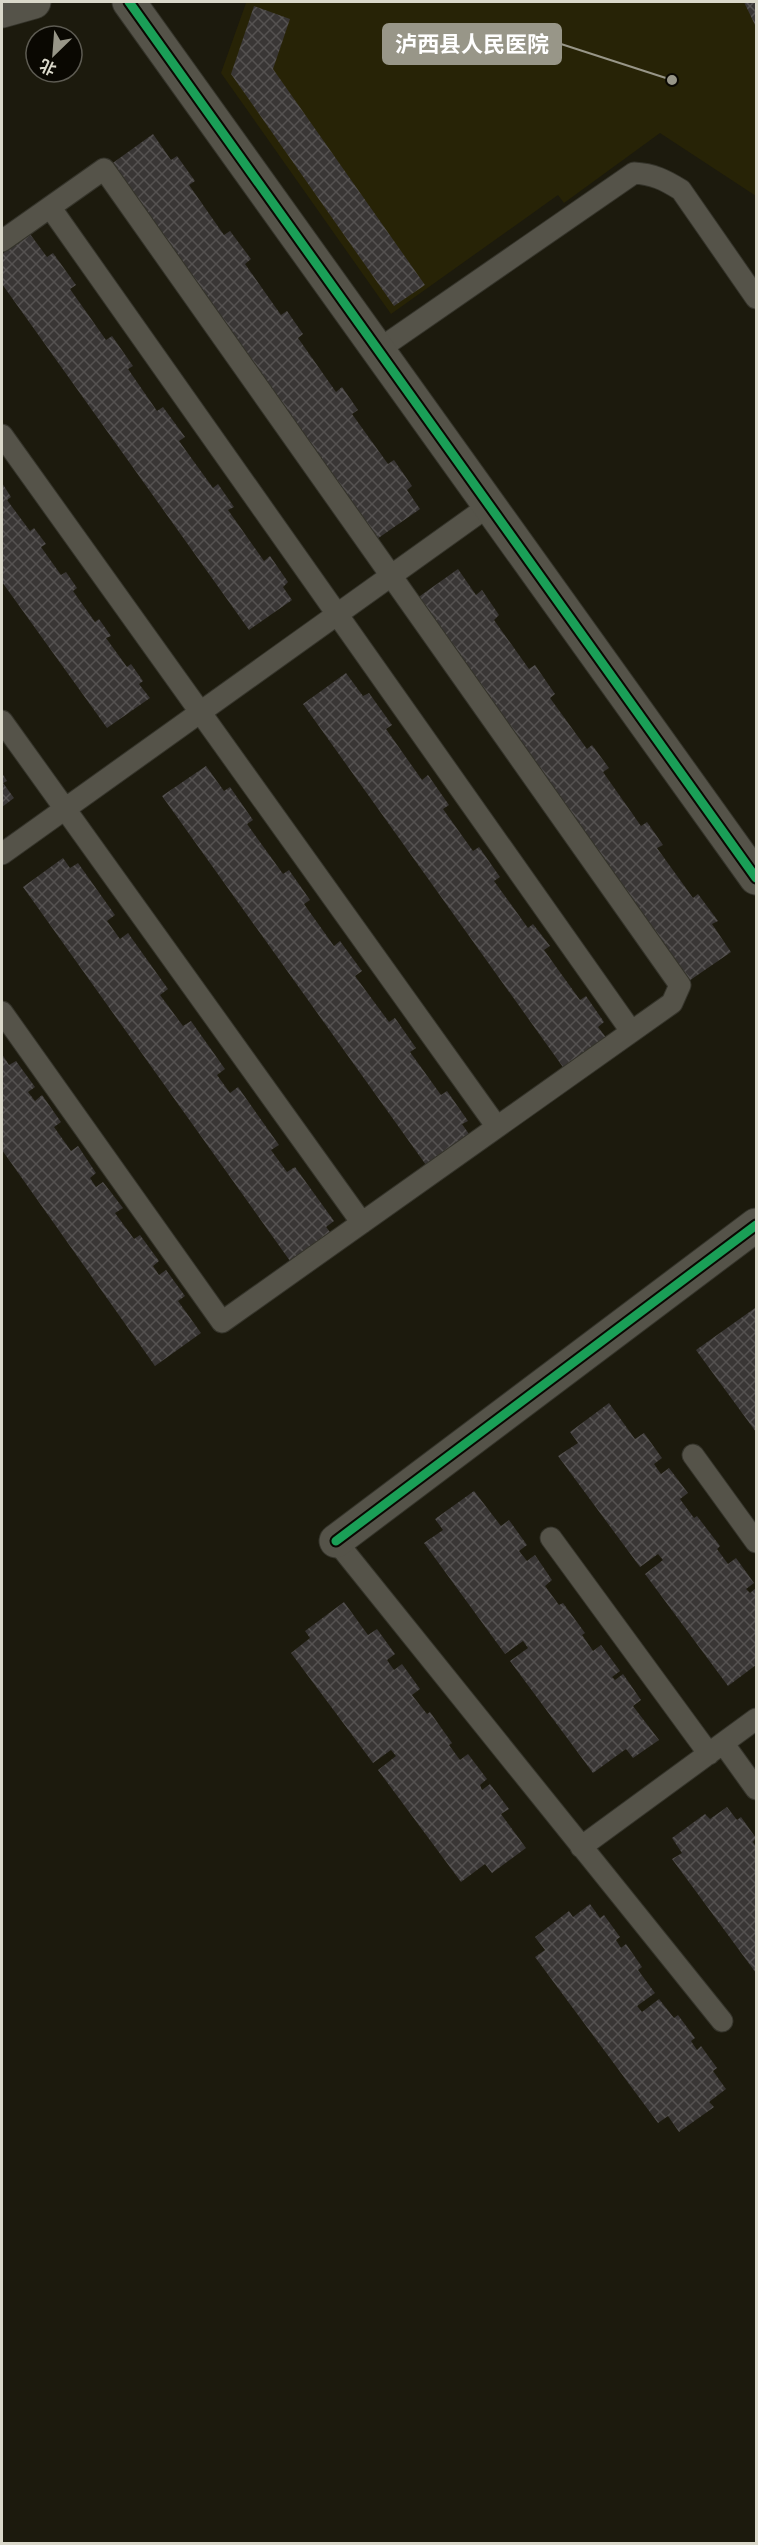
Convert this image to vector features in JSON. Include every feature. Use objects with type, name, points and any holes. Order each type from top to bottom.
[{"type":"street","points":[[2,11],[34,2]]},
{"type":"street","points":[[129,2],[756,878]]},
{"type":"street","points":[[336,1541],[756,1225]]},
{"type":"lane","points":[[2,241],[104,169],[680,985],[672,1003],[222,1322],[2,1012]]},
{"type":"lane","points":[[378,350],[634,173],[658,177],[681,190],[756,298]]},
{"type":"lane","points":[[50,207],[631,1031]]},
{"type":"lane","points":[[2,435],[497,1127]]},
{"type":"lane","points":[[2,854],[489,505]]},
{"type":"lane","points":[[2,722],[362,1223]]},
{"type":"lane","points":[[693,1455],[756,1542]]},
{"type":"lane","points":[[551,1538],[716,1749],[756,1789]]},
{"type":"lane","points":[[336,1541],[722,2021]]},
{"type":"lane","points":[[581,1847],[756,1719]]},
{"type":"shaded area","points":[[756,2],[756,196],[660,133],[564,203],[558,195],[391,314],[221,73],[246,3]]},
{"type":"building","points":[[744,2],[756,2],[756,27]]},
{"type":"building","points":[[254,6],[290,19],[273,69],[425,285],[394,306],[231,74]]},
{"type":"building","points":[[153,134],[171,160],[177,156],[195,181],[189,185],[224,235],[230,231],[251,259],[245,264],[281,315],[287,311],[303,334],[298,338],[336,392],[342,387],[358,410],[352,414],[388,464],[394,460],[412,486],[407,490],[420,509],[377,539],[110,165]]},
{"type":"building","points":[[30,234],[47,257],[53,253],[76,285],[70,289],[106,340],[112,336],[133,366],[128,369],[157,411],[163,407],[185,437],[179,441],[213,488],[218,484],[234,507],[228,510],[264,561],[270,556],[288,582],[283,587],[292,600],[249,630],[2,284],[2,254]]},
{"type":"building","points":[[2,483],[11,497],[7,500],[30,531],[34,528],[46,544],[41,547],[61,575],[66,572],[77,588],[73,591],[95,622],[99,619],[111,636],[106,638],[127,667],[131,664],[143,681],[139,684],[150,698],[107,728],[2,582]]},
{"type":"building","points":[[458,569],[476,595],[482,590],[499,615],[494,620],[529,669],[535,665],[555,694],[550,698],[587,749],[592,745],[609,768],[603,772],[641,826],[647,822],[663,845],[657,848],[693,898],[698,894],[718,921],[712,924],[731,952],[686,983],[413,601]]},
{"type":"building","points":[[346,673],[363,696],[369,693],[392,725],[386,729],[422,780],[428,775],[449,805],[443,809],[473,851],[479,847],[500,877],[494,881],[528,928],[533,924],[550,946],[544,950],[580,1000],[586,996],[604,1022],[598,1027],[608,1040],[565,1070],[303,704]]},
{"type":"building","points":[[206,766],[224,791],[230,787],[253,820],[247,824],[283,874],[289,870],[310,900],[304,904],[334,946],[340,941],[362,971],[355,976],[389,1022],[395,1018],[416,1048],[410,1052],[441,1095],[447,1091],[468,1121],[462,1124],[469,1134],[426,1165],[162,796]]},
{"type":"building","points":[[2,773],[7,781],[3,783],[14,798],[2,807]]},
{"type":"building","points":[[63,858],[70,868],[78,863],[115,915],[107,921],[120,939],[128,933],[168,989],[160,995],[183,1026],[191,1021],[225,1069],[217,1075],[230,1093],[238,1087],[279,1145],[271,1150],[287,1172],[295,1167],[334,1221],[326,1227],[330,1232],[290,1261],[23,887]]},
{"type":"building","points":[[2,1054],[9,1065],[16,1061],[35,1087],[28,1092],[35,1101],[42,1095],[61,1122],[54,1127],[71,1151],[78,1146],[96,1173],[90,1178],[96,1187],[103,1182],[123,1208],[115,1213],[134,1239],[140,1235],[159,1261],[153,1266],[159,1275],[166,1270],[185,1296],[178,1301],[201,1333],[155,1366],[2,1150]]},
{"type":"building","points":[[755,1308],[756,1310],[756,1432],[696,1350]]},
{"type":"building","points":[[609,1403],[635,1439],[644,1433],[662,1458],[654,1464],[661,1474],[669,1468],[688,1493],[680,1499],[694,1518],[697,1516],[720,1546],[717,1549],[728,1564],[736,1558],[754,1583],[746,1589],[750,1593],[756,1588],[756,1665],[728,1686],[645,1574],[663,1560],[658,1554],[640,1567],[558,1456],[578,1443],[570,1432]]},
{"type":"building","points":[[474,1491],[501,1526],[509,1520],[527,1545],[519,1551],[527,1561],[535,1555],[552,1580],[545,1586],[559,1605],[563,1603],[585,1633],[582,1635],[593,1651],[601,1645],[620,1671],[612,1677],[615,1680],[623,1674],[641,1700],[633,1706],[659,1740],[633,1758],[626,1749],[593,1773],[510,1661],[528,1648],[523,1641],[505,1654],[424,1543],[443,1530],[435,1519]]},
{"type":"building","points":[[344,1602],[368,1635],[377,1629],[395,1654],[387,1660],[394,1670],[402,1664],[420,1689],[412,1695],[427,1714],[430,1712],[452,1743],[449,1745],[460,1760],[468,1754],[487,1779],[480,1785],[482,1790],[490,1784],[509,1809],[501,1814],[526,1848],[492,1873],[485,1864],[461,1882],[378,1770],[396,1756],[391,1750],[373,1763],[291,1653],[310,1638],[305,1631]]},
{"type":"building","points":[[727,1807],[737,1820],[741,1817],[756,1838],[753,1842],[756,1847],[756,1973],[672,1859],[682,1853],[672,1838],[705,1814],[710,1819]]},
{"type":"building","points":[[590,1904],[600,1918],[604,1915],[620,1937],[616,1940],[621,1948],[626,1944],[642,1967],[638,1970],[655,1993],[637,2006],[642,2012],[659,1999],[674,2018],[678,2015],[695,2038],[691,2041],[697,2050],[701,2046],[717,2068],[713,2071],[726,2089],[709,2102],[714,2107],[679,2132],[668,2116],[658,2123],[535,1957],[545,1950],[535,1937],[569,1911],[573,1917]]},
{"type":"cycle path","points":[[129,2],[756,878]]},
{"type":"cycle path","points":[[336,1541],[756,1225]]},
{"type":"place","name":"泸西县人民医院","points":[[672,80]]}]
